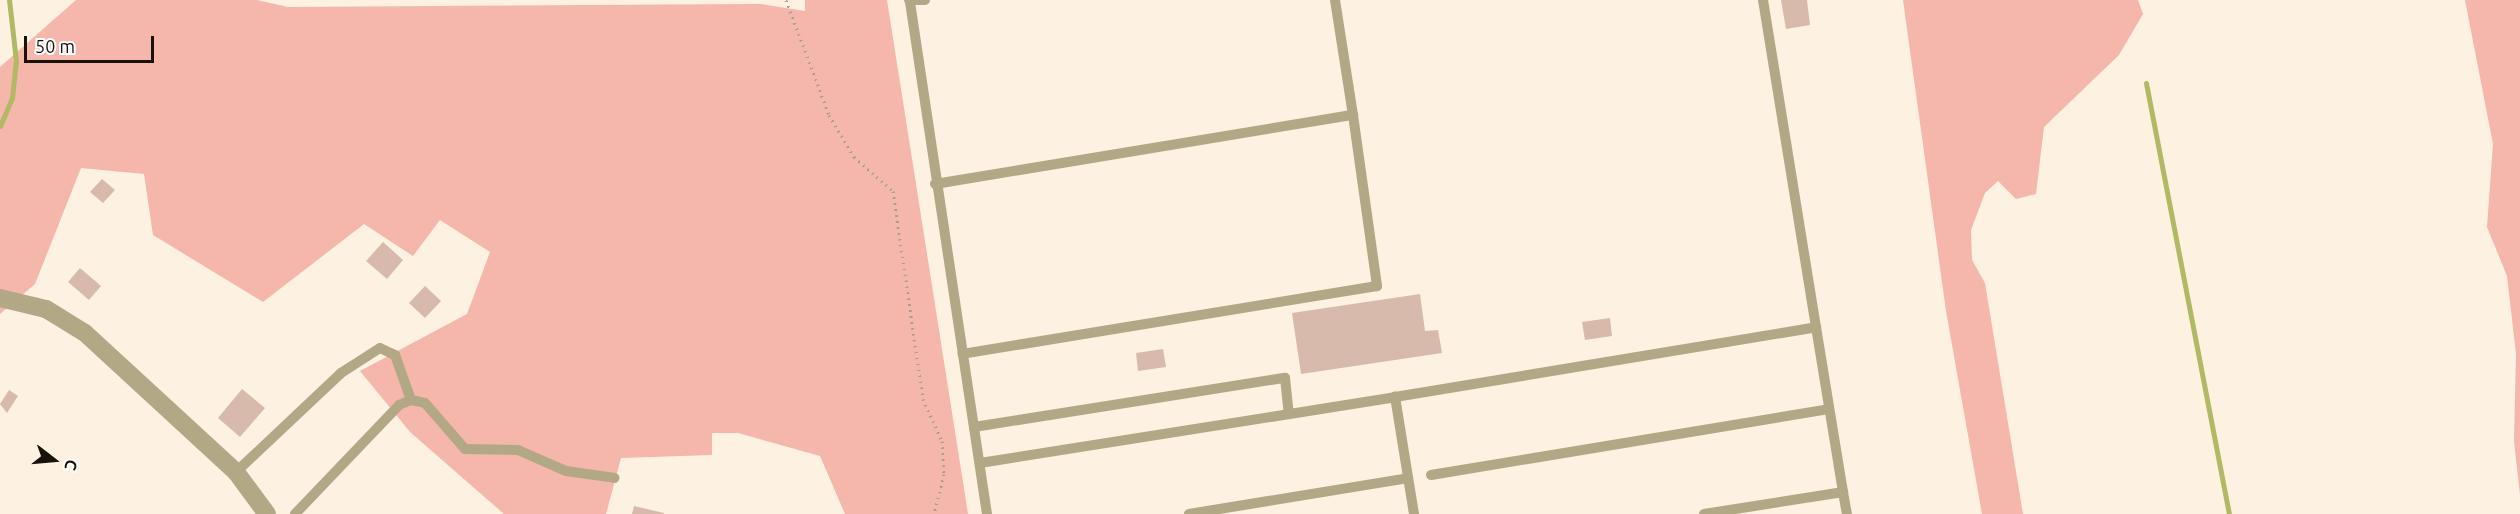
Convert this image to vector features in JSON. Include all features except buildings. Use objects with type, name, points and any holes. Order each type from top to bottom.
[{"type":"street","points":[[0,298],[46,309],[86,333],[236,472],[267,514]]},
{"type":"lane","points":[[925,0],[910,1],[935,184],[987,514]]},
{"type":"lane","points":[[963,354],[1377,286],[1335,0]]},
{"type":"lane","points":[[1763,0],[1847,514]]},
{"type":"lane","points":[[935,184],[1353,115]]},
{"type":"lane","points":[[980,463],[1816,327]]},
{"type":"lane","points":[[236,472],[341,373],[380,348],[395,355],[411,400]]},
{"type":"lane","points":[[974,427],[1285,378],[1289,414]]},
{"type":"lane","points":[[1395,397],[1414,514]]},
{"type":"lane","points":[[295,514],[399,405],[411,400],[425,403],[465,449],[518,450],[566,471],[615,478]]},
{"type":"lane","points":[[1431,475],[1829,409]]},
{"type":"lane","points":[[1189,514],[1408,478]]},
{"type":"lane","points":[[1704,514],[1844,492]]},
{"type":"path","points":[[786,0],[829,115],[854,157],[893,191],[924,399],[942,441],[944,474],[934,514]]},
{"type":"shaded area","points":[[76,0],[257,0],[288,7],[760,4],[805,11],[805,0],[887,0],[968,514],[845,514],[820,456],[738,433],[712,433],[712,455],[621,458],[606,514],[504,514],[410,432],[360,371],[467,314],[490,252],[440,220],[413,256],[364,224],[263,302],[153,235],[144,174],[81,168],[35,284],[0,314],[0,67]]},
{"type":"shaded area","points":[[1903,0],[2138,0],[2143,14],[2119,55],[2044,127],[2036,194],[2016,199],[1998,181],[1985,193],[1971,230],[1972,260],[1985,283],[2023,514],[1982,514],[1946,311]]},
{"type":"shaded area","points":[[2465,0],[2520,0],[2520,495],[2514,441],[2516,354],[2507,276],[2487,227],[2493,144]]},
{"type":"waterway","points":[[0,126],[12,98],[16,61],[9,0]]},
{"type":"waterway","points":[[2146,83],[2229,514]]}]
